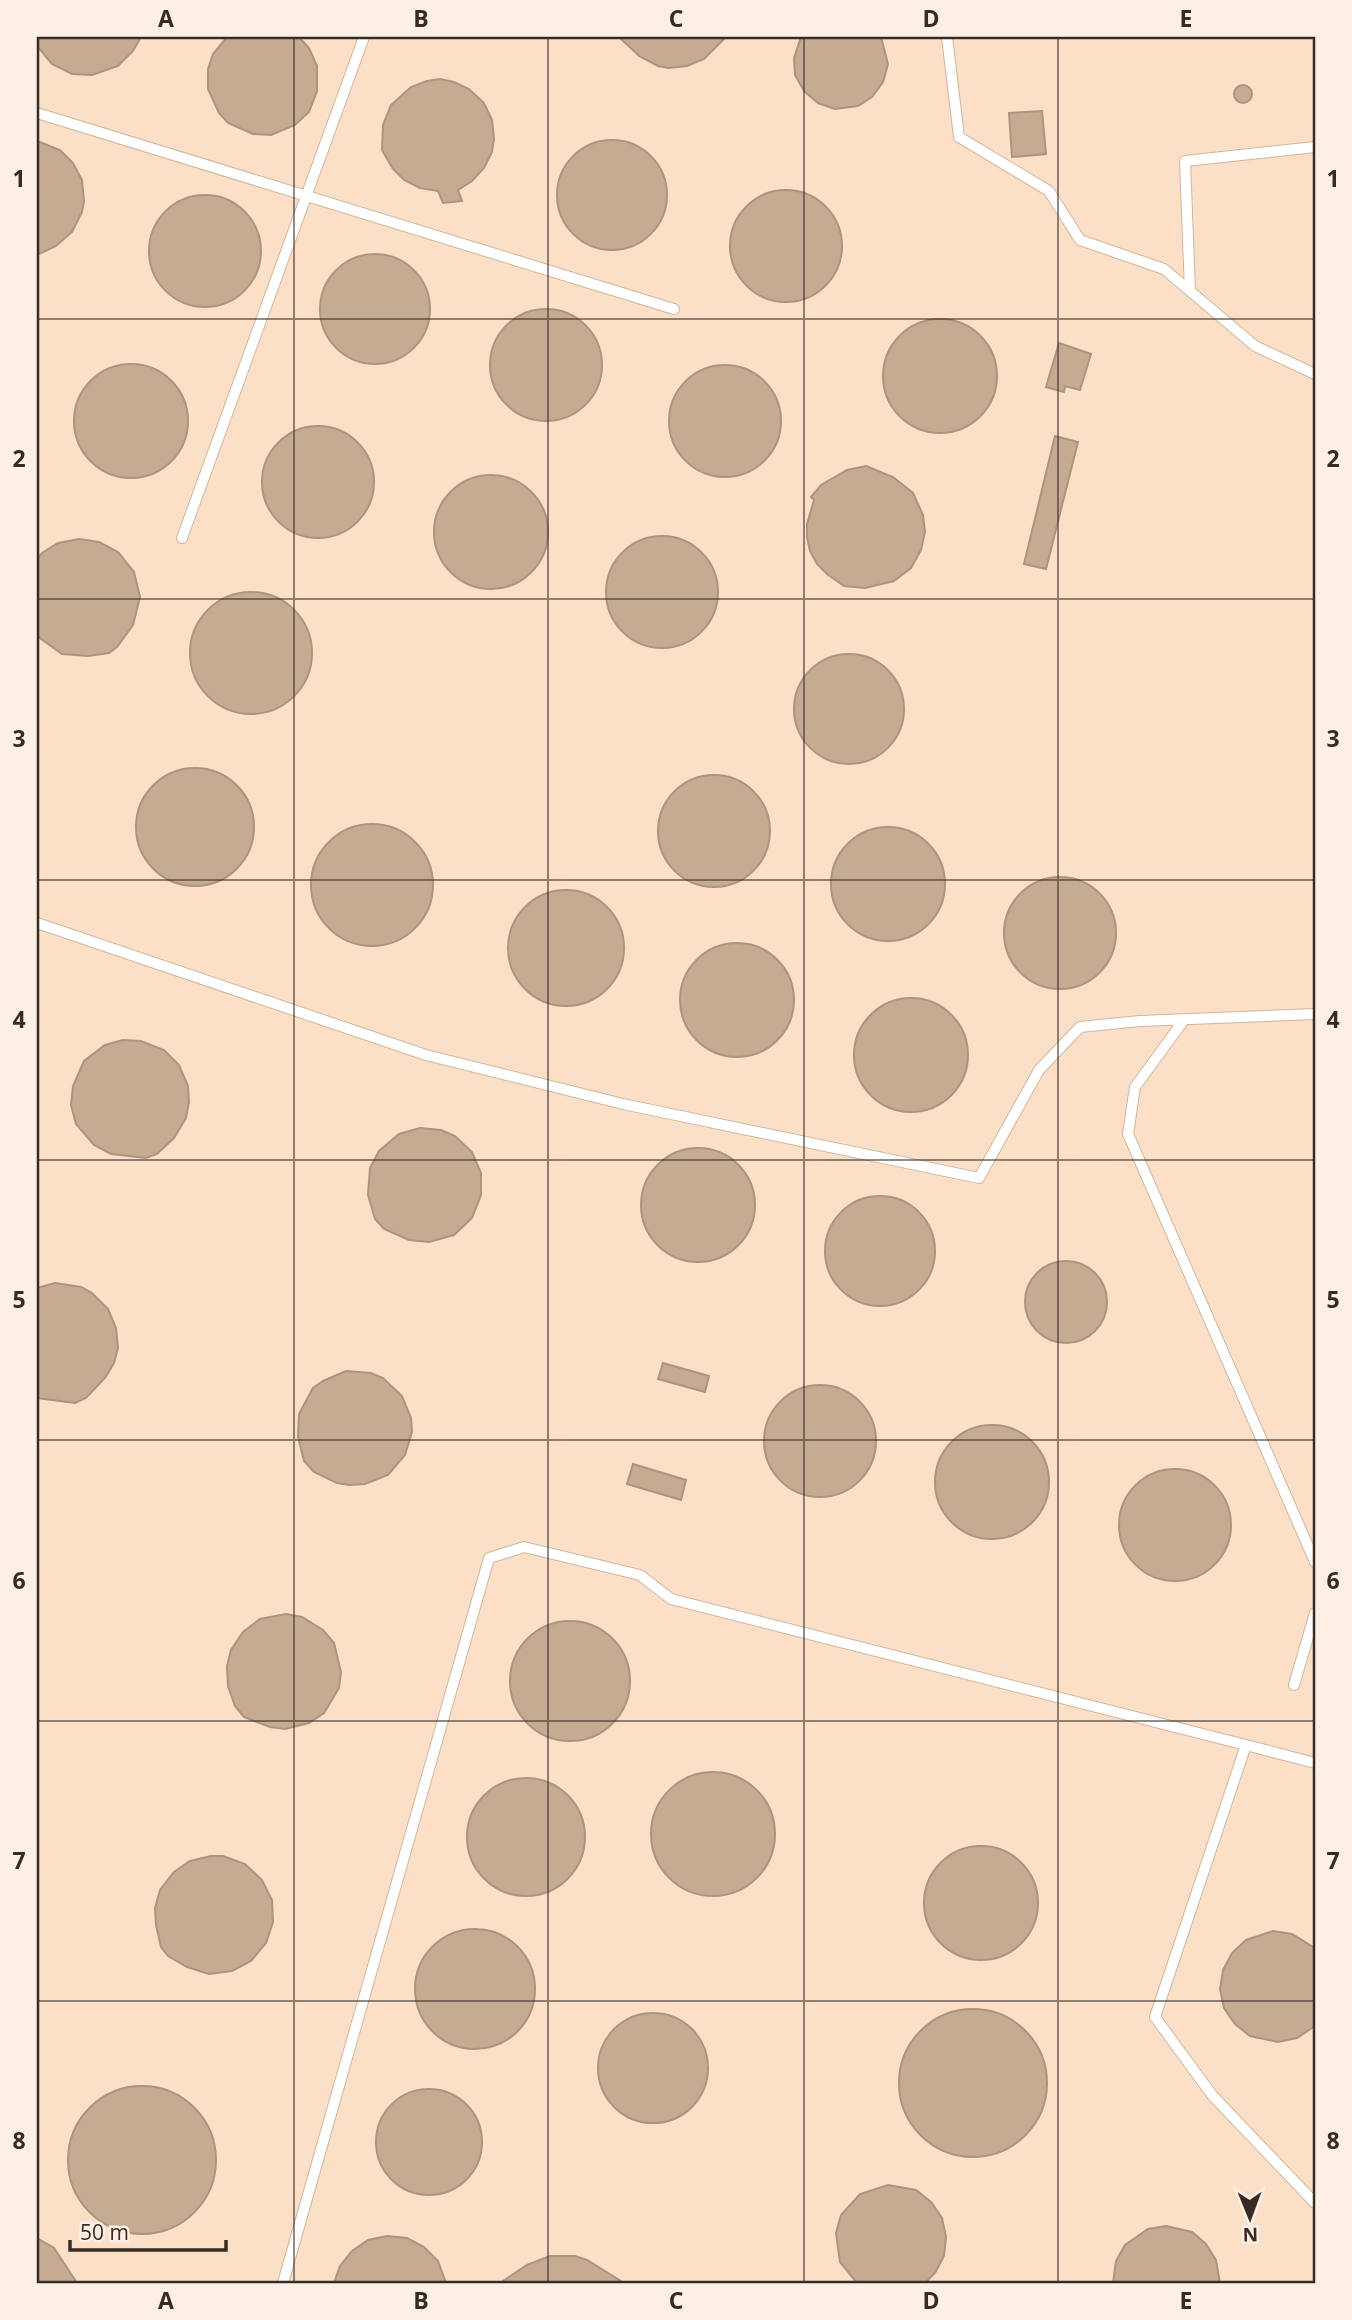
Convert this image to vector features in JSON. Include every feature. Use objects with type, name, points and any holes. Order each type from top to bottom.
[{"type":"lane","points":[[182,538],[364,37]]},
{"type":"lane","points":[[947,37],[959,137],[1049,191],[1080,240],[1164,269],[1255,346],[1315,374]]},
{"type":"lane","points":[[37,113],[674,309]]},
{"type":"lane","points":[[1190,291],[1185,161],[1315,147]]},
{"type":"lane","points":[[37,923],[426,1055],[623,1104],[979,1178],[1039,1070],[1080,1027],[1315,1014]]},
{"type":"lane","points":[[1184,1020],[1135,1087],[1128,1134],[1315,1562]]},
{"type":"lane","points":[[283,2283],[489,1558],[524,1547],[640,1575],[671,1599],[1315,1763]]},
{"type":"lane","points":[[1294,1685],[1315,1613]]},
{"type":"lane","points":[[1246,1745],[1155,2017],[1212,2095],[1315,2203]]},
{"type":"building","points":[[37,37],[141,37],[133,51],[118,66],[92,75],[72,74],[52,64],[37,46]]},
{"type":"building","points":[[227,37],[299,37],[309,48],[317,66],[317,91],[309,112],[295,125],[271,135],[253,134],[228,123],[219,113],[208,89],[208,69],[213,54]]},
{"type":"building","points":[[619,37],[726,37],[704,59],[687,66],[668,68],[639,56]]},
{"type":"building","points":[[801,37],[881,37],[888,64],[883,82],[872,97],[858,106],[835,109],[818,103],[804,91],[795,75],[794,58]]},
{"type":"building","points":[[440,79],[469,89],[484,103],[492,120],[494,139],[492,152],[484,168],[472,181],[458,190],[462,201],[443,203],[438,191],[420,188],[404,180],[393,169],[382,150],[383,125],[391,105],[411,87]]},
{"type":"building","points":[[1239,85],[1247,85],[1252,94],[1250,101],[1239,103],[1234,98],[1234,90]]},
{"type":"building","points":[[1042,111],[1046,154],[1012,157],[1009,113]]},
{"type":"building","points":[[612,140],[633,144],[651,156],[663,174],[667,195],[663,216],[651,234],[633,246],[612,250],[591,246],[573,234],[561,216],[557,195],[561,174],[573,156],[591,144]]},
{"type":"building","points":[[37,141],[60,150],[73,163],[82,180],[84,201],[82,212],[72,232],[56,246],[37,255]]},
{"type":"building","points":[[786,190],[808,194],[826,206],[838,224],[842,246],[838,268],[826,286],[808,298],[786,302],[764,298],[746,286],[734,268],[730,246],[734,224],[746,206],[764,194]]},
{"type":"building","points":[[205,195],[226,199],[244,212],[257,230],[261,251],[257,272],[244,290],[226,303],[205,307],[184,303],[166,290],[153,272],[149,251],[153,230],[166,212],[184,199]]},
{"type":"building","points":[[375,254],[396,258],[414,270],[426,288],[430,309],[426,330],[414,348],[396,360],[375,364],[354,360],[336,348],[324,330],[320,309],[324,288],[336,270],[354,258]]},
{"type":"building","points":[[546,309],[567,313],[586,325],[598,344],[602,365],[598,386],[586,405],[567,417],[546,421],[525,417],[506,405],[494,386],[490,365],[494,344],[506,325],[525,313]]},
{"type":"building","points":[[940,319],[962,323],[980,336],[993,354],[997,376],[993,398],[980,416],[962,429],[940,433],[918,429],[900,416],[887,398],[883,376],[887,354],[900,336],[918,323]]},
{"type":"building","points":[[1059,343],[1091,354],[1080,390],[1065,386],[1064,392],[1046,387]]},
{"type":"building","points":[[131,364],[153,368],[172,380],[184,399],[188,421],[184,443],[172,462],[153,474],[131,478],[109,474],[90,462],[78,443],[74,421],[78,399],[90,380],[109,368]]},
{"type":"building","points":[[725,365],[746,370],[764,382],[776,400],[781,421],[776,442],[764,460],[746,472],[725,477],[704,472],[686,460],[674,442],[669,421],[674,400],[686,382],[704,370]]},
{"type":"building","points":[[318,426],[340,430],[358,442],[370,460],[374,482],[370,504],[358,522],[340,534],[318,538],[296,534],[278,522],[266,504],[262,482],[266,460],[278,442],[296,430]]},
{"type":"building","points":[[1055,436],[1078,442],[1046,569],[1024,564]]},
{"type":"building","points":[[866,466],[893,477],[913,493],[923,515],[925,532],[921,550],[911,568],[894,581],[865,588],[844,586],[817,564],[810,551],[807,524],[814,500],[811,497],[821,485],[847,470]]},
{"type":"building","points":[[491,475],[513,479],[531,492],[544,510],[548,532],[544,554],[531,572],[513,585],[491,589],[469,585],[451,572],[438,554],[434,532],[438,510],[451,492],[469,479]]},
{"type":"building","points":[[662,536],[684,540],[702,552],[714,570],[718,592],[714,614],[702,632],[684,644],[662,648],[640,644],[622,632],[610,614],[606,592],[610,570],[622,552],[640,540]]},
{"type":"building","points":[[79,539],[99,542],[118,552],[134,572],[140,597],[133,625],[117,647],[109,653],[88,656],[62,654],[37,636],[37,559],[58,543]]},
{"type":"building","points":[[251,592],[274,597],[294,610],[307,630],[312,653],[307,676],[294,696],[274,709],[251,714],[228,709],[208,696],[195,676],[190,653],[195,630],[208,610],[228,597]]},
{"type":"building","points":[[849,654],[870,658],[888,670],[900,688],[904,709],[900,730],[888,748],[870,760],[849,764],[828,760],[810,748],[798,730],[794,709],[798,688],[810,670],[828,658]]},
{"type":"building","points":[[195,768],[218,772],[237,785],[250,804],[254,827],[250,850],[237,869],[218,882],[195,886],[172,882],[153,869],[140,850],[136,827],[140,804],[153,785],[172,772]]},
{"type":"building","points":[[714,775],[735,779],[754,791],[766,810],[770,831],[766,852],[754,871],[735,883],[714,887],[693,883],[674,871],[662,852],[658,831],[662,810],[674,791],[693,779]]},
{"type":"building","points":[[372,824],[395,829],[415,842],[428,862],[433,885],[428,908],[415,928],[395,941],[372,946],[349,941],[329,928],[316,908],[311,885],[316,862],[329,842],[349,829]]},
{"type":"building","points":[[888,827],[910,832],[928,844],[940,862],[945,884],[940,906],[928,924],[910,936],[888,941],[866,936],[848,924],[836,906],[831,884],[836,862],[848,844],[866,832]]},
{"type":"building","points":[[1060,877],[1082,881],[1100,893],[1112,911],[1116,933],[1112,955],[1100,973],[1082,985],[1060,989],[1038,985],[1020,973],[1008,955],[1004,933],[1008,911],[1020,893],[1038,881]]},
{"type":"building","points":[[566,890],[588,895],[607,907],[619,926],[624,948],[619,970],[607,989],[588,1001],[566,1006],[544,1001],[525,989],[513,970],[508,948],[513,926],[525,907],[544,895]]},
{"type":"building","points":[[737,943],[759,947],[777,960],[790,978],[794,1000],[790,1022],[777,1040],[759,1053],[737,1057],[715,1053],[697,1040],[684,1022],[680,1000],[684,978],[697,960],[715,947]]},
{"type":"building","points":[[911,998],[933,1003],[951,1015],[963,1033],[968,1055],[963,1077],[951,1095],[933,1107],[911,1112],[889,1107],[871,1095],[859,1077],[854,1055],[859,1033],[871,1015],[889,1003]]},
{"type":"building","points":[[123,1040],[141,1041],[164,1050],[179,1065],[188,1086],[186,1118],[174,1138],[157,1154],[146,1158],[111,1154],[94,1145],[76,1124],[71,1105],[73,1086],[84,1061],[105,1045]]},
{"type":"building","points":[[420,1128],[441,1130],[455,1136],[472,1152],[481,1173],[481,1195],[472,1218],[454,1235],[429,1242],[409,1240],[384,1229],[375,1219],[368,1195],[370,1168],[379,1151],[399,1134]]},
{"type":"building","points":[[698,1148],[720,1152],[738,1165],[751,1183],[755,1205],[751,1227],[738,1245],[720,1258],[698,1262],[676,1258],[658,1245],[645,1227],[641,1205],[645,1183],[658,1165],[676,1152]]},
{"type":"building","points":[[880,1196],[901,1200],[919,1212],[931,1230],[935,1251],[931,1272],[919,1290],[901,1302],[880,1306],[859,1302],[841,1290],[829,1272],[825,1251],[829,1230],[841,1212],[859,1200]]},
{"type":"building","points":[[1066,1261],[1082,1264],[1095,1273],[1104,1286],[1107,1302],[1104,1318],[1095,1331],[1082,1340],[1066,1343],[1050,1340],[1037,1331],[1028,1318],[1025,1302],[1028,1286],[1037,1273],[1050,1264]]},
{"type":"building","points":[[55,1283],[81,1287],[92,1293],[108,1309],[116,1328],[118,1348],[114,1363],[105,1378],[86,1398],[75,1403],[37,1398],[37,1288]]},
{"type":"building","points":[[663,1363],[709,1376],[705,1392],[658,1379]]},
{"type":"building","points":[[346,1371],[371,1373],[383,1378],[402,1396],[411,1418],[412,1432],[405,1455],[388,1475],[365,1484],[337,1483],[314,1472],[304,1461],[298,1437],[299,1414],[313,1388]]},
{"type":"building","points":[[820,1385],[841,1390],[859,1402],[871,1420],[876,1441],[871,1462],[859,1480],[841,1492],[820,1497],[799,1492],[781,1480],[769,1462],[764,1441],[769,1420],[781,1402],[799,1390]]},
{"type":"building","points":[[992,1425],[1014,1429],[1032,1442],[1045,1460],[1049,1482],[1045,1504],[1032,1522],[1014,1535],[992,1539],[970,1535],[952,1522],[939,1504],[935,1482],[939,1460],[952,1442],[970,1429]]},
{"type":"building","points":[[633,1464],[686,1480],[681,1500],[627,1484]]},
{"type":"building","points":[[1175,1469],[1196,1474],[1214,1486],[1226,1504],[1231,1525],[1226,1546],[1214,1564],[1196,1576],[1175,1581],[1154,1576],[1136,1564],[1124,1546],[1119,1525],[1124,1504],[1136,1486],[1154,1474]]},
{"type":"building","points":[[286,1614],[302,1617],[323,1630],[334,1643],[341,1672],[339,1688],[324,1713],[309,1723],[285,1729],[270,1727],[244,1717],[235,1706],[228,1686],[227,1666],[231,1650],[243,1632],[260,1619]]},
{"type":"building","points":[[570,1621],[593,1625],[613,1638],[626,1658],[630,1681],[626,1704],[613,1724],[593,1737],[570,1741],[547,1737],[527,1724],[514,1704],[510,1681],[514,1658],[527,1638],[547,1625]]},
{"type":"building","points":[[713,1772],[737,1777],[757,1790],[770,1810],[775,1834],[770,1858],[757,1878],[737,1891],[713,1896],[689,1891],[669,1878],[656,1858],[651,1834],[656,1810],[669,1790],[689,1777]]},
{"type":"building","points":[[526,1778],[549,1782],[568,1795],[581,1814],[585,1837],[581,1860],[568,1879],[549,1892],[526,1896],[503,1892],[484,1879],[471,1860],[467,1837],[471,1814],[484,1795],[503,1782]]},
{"type":"building","points":[[981,1846],[1003,1850],[1021,1863],[1034,1881],[1038,1903],[1034,1925],[1021,1943],[1003,1956],[981,1960],[959,1956],[941,1943],[928,1925],[924,1903],[928,1881],[941,1863],[959,1850]]},
{"type":"building","points":[[223,1856],[245,1864],[262,1880],[272,1900],[273,1922],[266,1943],[251,1961],[232,1971],[209,1974],[187,1967],[168,1956],[161,1947],[155,1908],[160,1890],[174,1872],[190,1861]]},
{"type":"building","points":[[475,1929],[498,1934],[517,1947],[530,1966],[535,1989],[530,2012],[517,2031],[498,2044],[475,2049],[452,2044],[433,2031],[420,2012],[415,1989],[420,1966],[433,1947],[452,1934]]},
{"type":"building","points":[[1273,1931],[1292,1934],[1315,1948],[1315,2026],[1297,2038],[1278,2042],[1250,2036],[1235,2024],[1224,2008],[1220,1989],[1223,1970],[1232,1953],[1246,1940]]},
{"type":"building","points":[[973,2009],[1001,2015],[1014,2021],[1025,2031],[1035,2042],[1041,2055],[1047,2083],[1041,2111],[1035,2124],[1025,2135],[1014,2145],[1001,2151],[973,2157],[945,2151],[932,2145],[921,2135],[911,2124],[905,2111],[899,2083],[905,2055],[911,2042],[921,2031],[932,2021],[945,2015]]},
{"type":"building","points":[[653,2013],[674,2017],[692,2029],[704,2047],[708,2068],[704,2089],[692,2107],[674,2119],[653,2123],[632,2119],[614,2107],[602,2089],[598,2068],[602,2047],[614,2029],[632,2017]]},
{"type":"building","points":[[142,2086],[170,2092],[183,2098],[194,2108],[204,2119],[210,2132],[216,2160],[210,2188],[204,2201],[194,2212],[183,2222],[170,2228],[142,2234],[114,2228],[101,2222],[90,2212],[80,2201],[74,2188],[68,2160],[74,2132],[80,2119],[90,2108],[101,2098],[114,2092]]},
{"type":"building","points":[[429,2089],[449,2093],[466,2105],[478,2122],[482,2142],[478,2162],[466,2179],[449,2191],[429,2195],[409,2191],[392,2179],[380,2162],[376,2142],[380,2122],[392,2105],[409,2093]]},
{"type":"building","points":[[888,2185],[916,2190],[931,2202],[942,2218],[946,2237],[944,2256],[935,2273],[925,2283],[857,2283],[840,2262],[836,2233],[841,2215],[860,2194]]},
{"type":"building","points":[[1166,2226],[1192,2232],[1206,2244],[1216,2260],[1220,2283],[1113,2283],[1116,2261],[1125,2245],[1148,2229]]},
{"type":"building","points":[[387,2236],[407,2238],[424,2247],[438,2261],[446,2283],[334,2283],[340,2266],[352,2251],[368,2240]]},
{"type":"building","points":[[37,2238],[54,2248],[77,2283],[37,2283]]},
{"type":"building","points":[[550,2256],[575,2256],[587,2260],[624,2283],[500,2283],[527,2265]]}]
